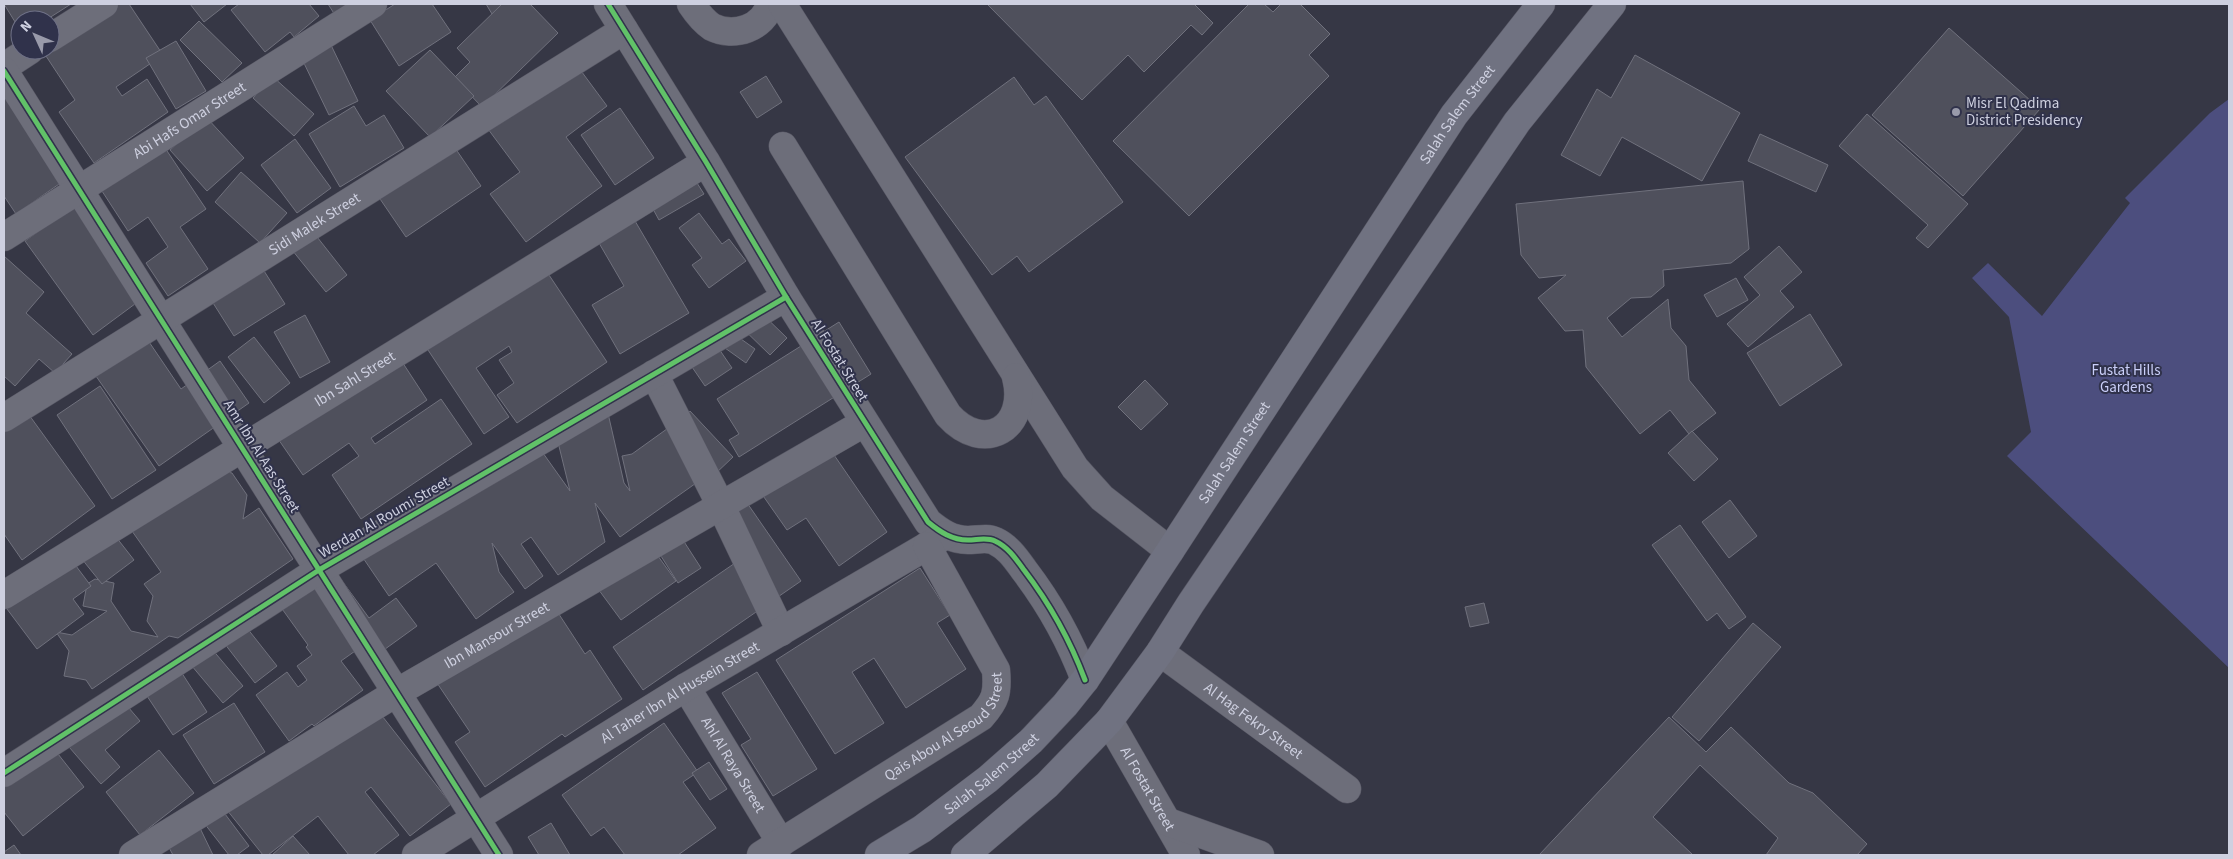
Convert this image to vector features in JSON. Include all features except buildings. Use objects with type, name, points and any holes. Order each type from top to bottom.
[{"type":"highway","name":"Salah Salem Street","points":[[879,855],[922,829],[988,779],[1031,741],[1065,706],[1085,680],[1170,551],[1454,115],[1541,4]]},
{"type":"highway","points":[[965,855],[1048,785],[1109,721],[1160,652],[1191,603],[1517,122],[1612,4]]},
{"type":"street","points":[[60,32],[104,4]]},
{"type":"street","name":"Abi Hafs Omar Street","points":[[4,238],[373,4]]},
{"type":"street","name":"Al Fostat Street","points":[[608,4],[706,162],[786,297],[928,522],[937,540],[993,540],[1005,546],[1054,612],[1076,656],[1085,680]]},
{"type":"street","points":[[691,4],[706,22],[714,28],[727,32],[740,31],[753,26],[763,18],[770,4]]},
{"type":"street","points":[[782,4],[1075,468],[1102,498],[1170,551]]},
{"type":"street","name":"Sidi Malek Street","points":[[4,418],[624,30]]},
{"type":"street","points":[[4,67],[15,60]]},
{"type":"street","name":"Amr Ibn Al Aas Street","points":[[4,71],[499,855]]},
{"type":"street","points":[[783,146],[948,416],[958,427],[972,434],[987,434],[1001,429],[1013,419],[1019,405],[1020,390],[1016,376]]},
{"type":"street","name":"Ibn Sahl Street","points":[[4,595],[706,162]]},
{"type":"street","name":"Werdan Al Roumi Street","points":[[4,773],[319,570],[786,297]]},
{"type":"street","points":[[654,374],[782,632]]},
{"type":"street","name":"Ibn Mansour Street","points":[[133,855],[396,693],[864,423]]},
{"type":"street","name":"Al Taher Ibn Al Hussein Street","points":[[416,855],[686,687],[937,540]]},
{"type":"street","name":"Qais Abou Al Seoud Street","points":[[771,849],[981,717],[994,703],[997,689],[996,670],[937,540]]},
{"type":"street","name":"Al Hag Fekry Street","points":[[1160,652],[1347,789]]},
{"type":"street","name":"Ahl Al Raya Street","points":[[686,687],[771,849]]},
{"type":"street","name":"Al Fostat Street","points":[[1109,721],[1186,855]]},
{"type":"street","points":[[1168,822],[1260,855]]},
{"type":"green space","name":"Fustat Hills Gardens","points":[[2229,99],[2229,668],[2007,456],[2031,432],[2009,317],[1972,278],[1988,263],[2042,316],[2130,203],[2125,198],[2210,113]]},
{"type":"cycle path","points":[[608,4],[706,162],[786,297],[928,522],[951,537],[962,540],[992,540],[1008,550],[1051,609],[1073,651],[1085,680]]},
{"type":"cycle path","points":[[4,71],[499,855]]},
{"type":"cycle path","points":[[4,773],[319,570],[786,297]]},
{"type":"place","name":"Misr El Qadima District Presidency","points":[[1956,112]]}]
